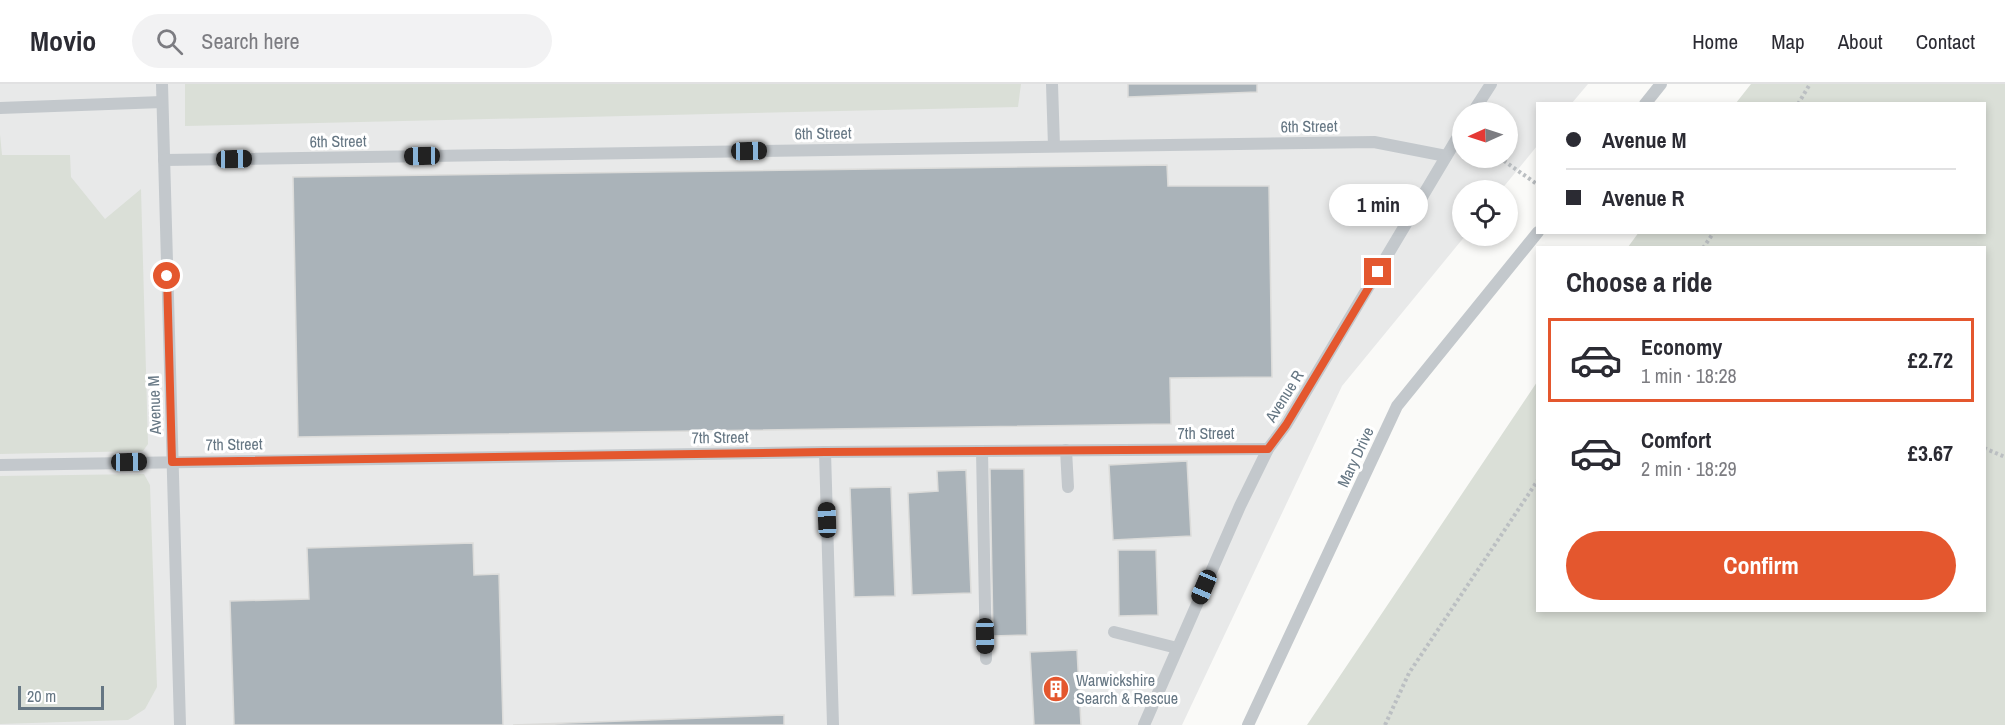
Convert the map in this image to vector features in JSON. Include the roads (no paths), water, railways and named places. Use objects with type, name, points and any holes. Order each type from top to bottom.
[{"type":"lane","name":"Avenue M","points":[[162,84],[180,725]]},
{"type":"lane","points":[[1052,84],[1054,146]]},
{"type":"lane","points":[[1479,102],[1491,84]]},
{"type":"lane","points":[[1648,102],[1661,84]]},
{"type":"lane","points":[[0,108],[162,102]]},
{"type":"lane","name":"6th Street","points":[[164,160],[1374,142],[1446,156]]},
{"type":"lane","name":"Avenue R","points":[[1144,725],[1240,506],[1268,449],[1286,425],[1452,146]]},
{"type":"lane","name":"Mary Drive","points":[[1248,725],[1397,406],[1536,234]]},
{"type":"lane","name":"7th Street","points":[[0,465],[825,452],[1268,449]]},
{"type":"lane","points":[[1066,450],[1068,487]]},
{"type":"lane","points":[[982,451],[986,659]]},
{"type":"lane","points":[[825,452],[833,725]]},
{"type":"lane","points":[[1114,632],[1178,648]]},
{"type":"place","name":"Warwickshire Search & Rescue","points":[[1056,689]]}]
